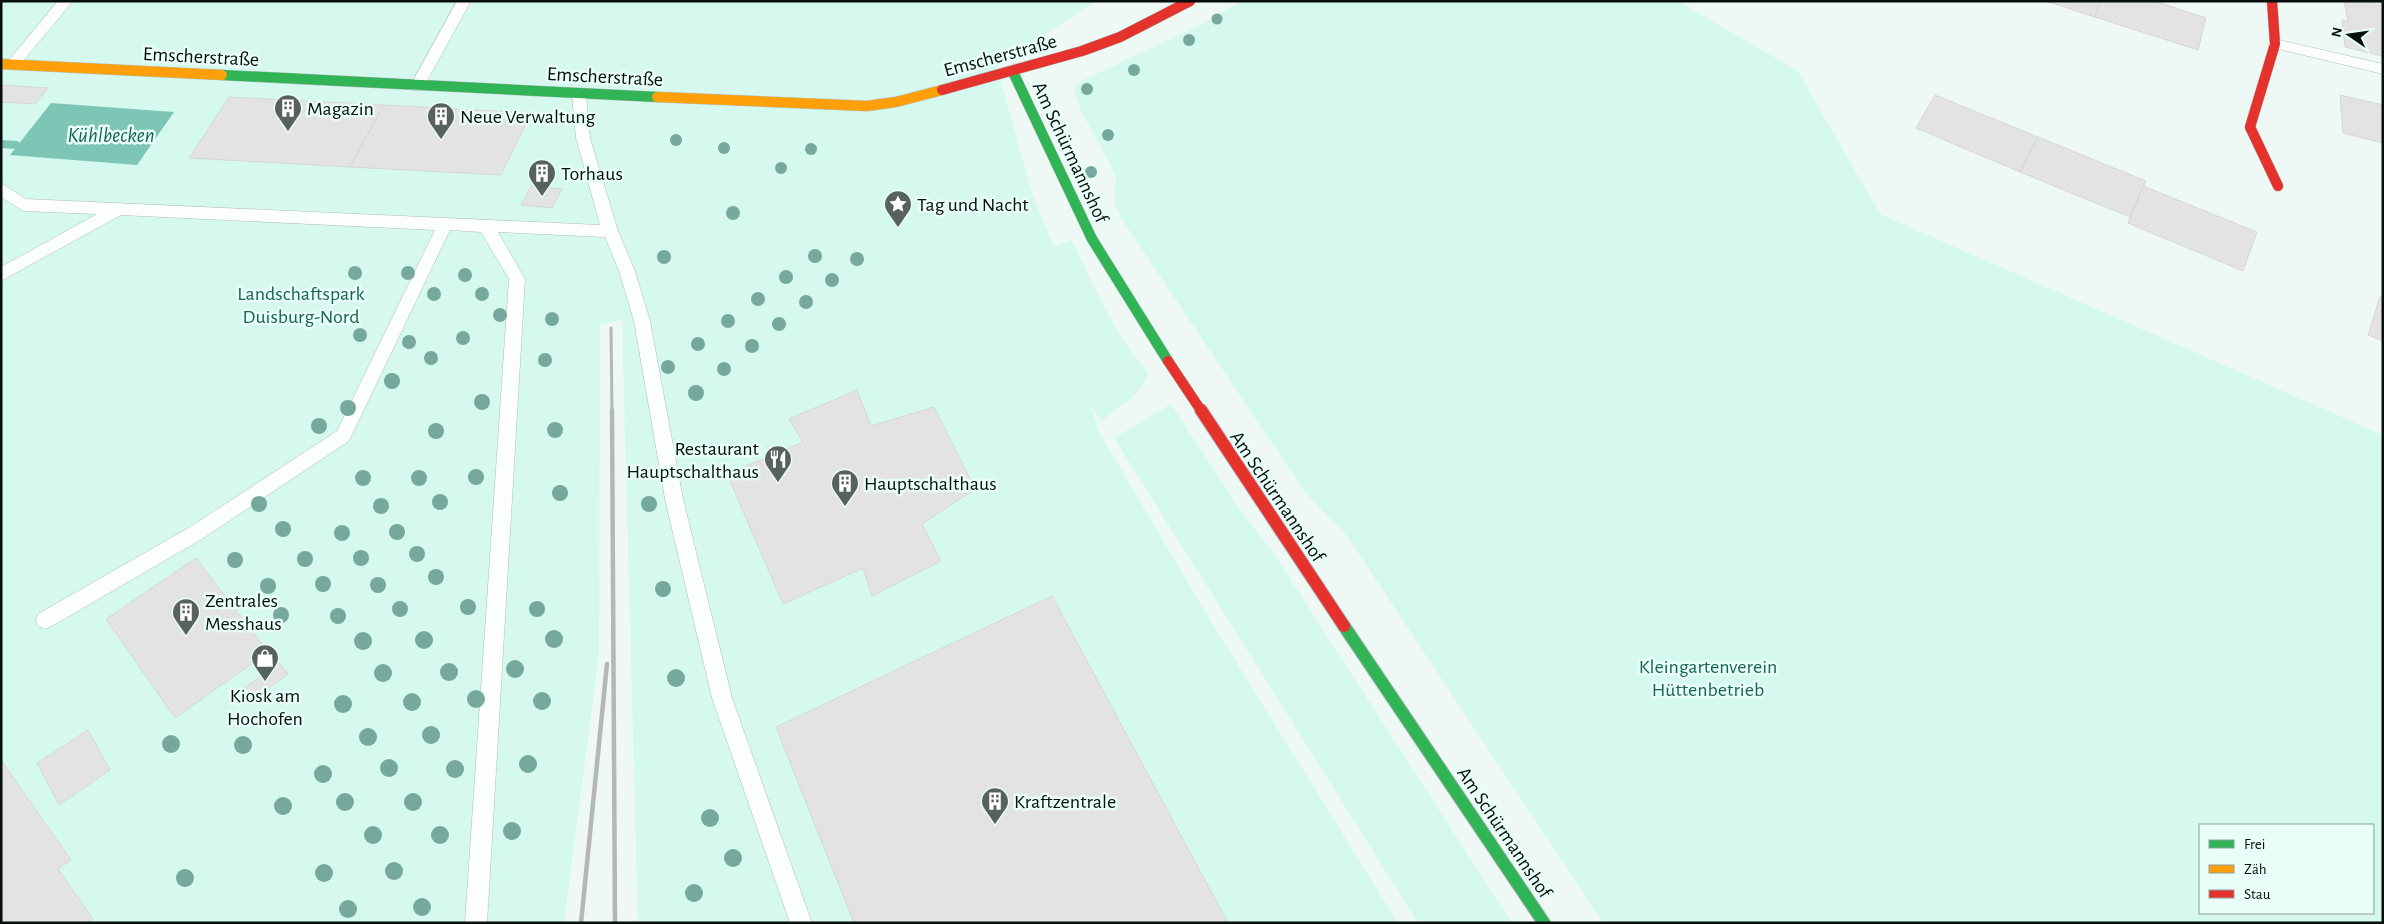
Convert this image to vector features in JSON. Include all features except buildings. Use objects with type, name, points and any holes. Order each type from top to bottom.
[{"type":"street","name":"Emscherstraße","points":[[7,64],[579,94],[867,106],[896,102],[1013,72],[1120,37],[1190,1]]},
{"type":"street","points":[[2272,1],[2275,44],[2250,127],[2278,186]]},
{"type":"street","name":"Am Schürmannshof","points":[[1013,72],[1092,238],[1184,387],[1544,923]]},
{"type":"lane","points":[[7,64],[66,1]]},
{"type":"lane","points":[[418,86],[464,1]]},
{"type":"lane","points":[[2275,44],[2383,69]]},
{"type":"lane","points":[[579,94],[583,138],[610,231],[627,271],[642,321],[674,499],[722,698],[801,923]]},
{"type":"lane","points":[[1,189],[23,205],[610,231]]},
{"type":"lane","points":[[1,275],[119,209]]},
{"type":"lane","points":[[45,620],[196,533],[343,436],[445,224]]},
{"type":"lane","points":[[476,923],[517,279],[486,226]]},
{"type":"green space","name":"Landschaftspark Duisburg-Nord","points":[[1,1],[1096,1],[997,67],[1032,193],[1054,247],[1072,240],[1115,326],[1148,373],[1135,395],[1102,421],[1091,406],[1099,432],[1209,618],[1398,923],[638,923],[622,320],[600,325],[599,653],[564,923],[1,923]]},
{"type":"green space","name":"Kleingartenverein Hüttenbetrieb","points":[[1241,1],[1678,1],[1798,71],[1880,214],[2383,435],[2383,923],[1603,923],[1347,536],[1304,491],[1121,218],[1114,203],[1116,180],[1112,168],[1081,111],[1075,93],[1075,87],[1081,81],[1206,22]]},
{"type":"green space","points":[[1171,404],[1238,507],[1274,554],[1512,923],[1418,923],[1114,438]]},
{"type":"water","name":"Kühlbecken","points":[[51,103],[174,112],[137,165],[10,155]]},
{"type":"waterway","points":[[1,144],[17,145]]},
{"type":"railway","points":[[611,328],[612,412]]},
{"type":"railway","points":[[612,410],[615,923]]},
{"type":"railway","points":[[581,923],[607,664]]},
{"type":"traffic: fast","points":[[1013,72],[1092,239],[1168,361]]},
{"type":"traffic: fast","points":[[222,75],[657,97]]},
{"type":"traffic: fast","points":[[1344,626],[1544,923]]},
{"type":"traffic: slow","points":[[1,64],[222,75]]},
{"type":"traffic: slow","points":[[657,97],[867,106],[896,102],[942,90]]},
{"type":"traffic: jam","points":[[942,90],[1082,51],[1120,37],[1190,1]]},
{"type":"traffic: jam","points":[[2272,1],[2275,44],[2250,127],[2278,186]]},
{"type":"traffic: jam","points":[[1168,361],[1344,626]]},
{"type":"place","name":"Magazin","points":[[288,132]]},
{"type":"place","name":"Neue Verwaltung","points":[[441,140]]},
{"type":"place","name":"Torhaus","points":[[542,197]]},
{"type":"place","name":"Tag und Nacht","points":[[898,228]]},
{"type":"place","name":"Restaurant Hauptschalthaus","points":[[778,483]]},
{"type":"place","name":"Hauptschalthaus","points":[[845,507]]},
{"type":"place","name":"Zentrales Messhaus","points":[[186,636]]},
{"type":"place","name":"Kiosk am Hochofen","points":[[265,682]]},
{"type":"place","name":"Kraftzentrale","points":[[995,825]]}]
